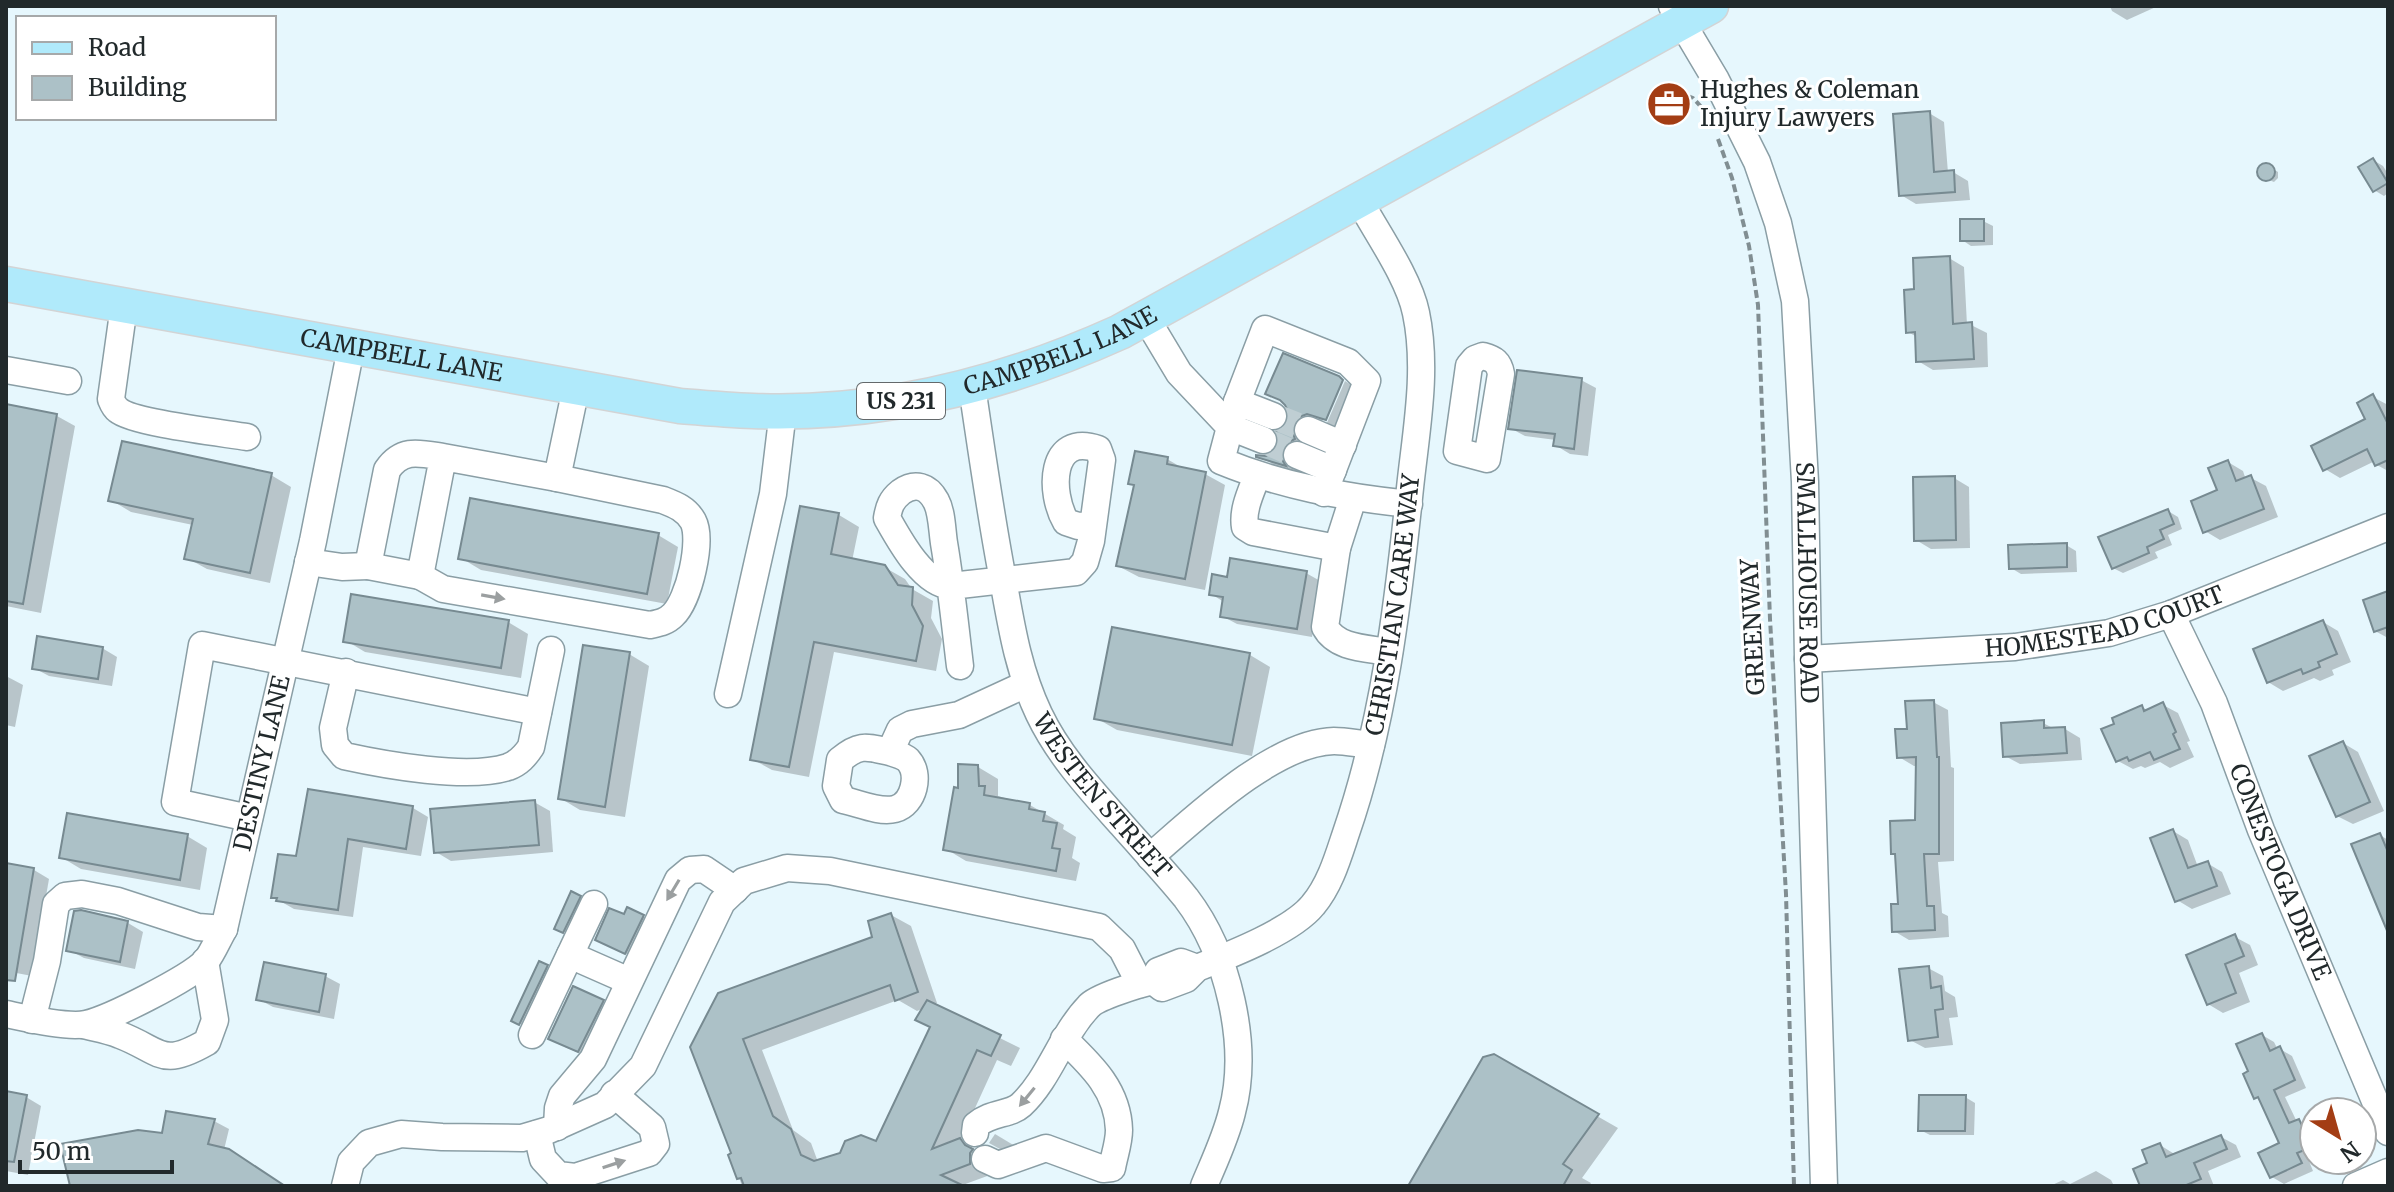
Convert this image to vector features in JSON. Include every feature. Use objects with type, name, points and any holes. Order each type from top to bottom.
[{"type":"main road","name":"CAMPBELL LANE","points":[[6,284],[680,406],[783,411],[873,405],[929,397],[1027,370],[1075,352],[1146,318],[1359,200],[1677,14],[1711,6]]},
{"type":"street","name":"SMALLHOUSE ROAD","points":[[1677,14],[1716,80],[1757,162],[1778,223],[1795,301],[1803,439],[1824,1186]]},
{"type":"street","name":"CHRISTIAN CARE WAY","points":[[1208,964],[1280,930],[1314,904],[1336,863],[1360,792],[1371,745],[1389,652],[1409,504],[1421,381],[1421,343],[1416,310],[1405,283],[1359,200]]},
{"type":"street","points":[[124,306],[111,399],[115,409],[150,421],[247,437]]},
{"type":"street","points":[[1146,318],[1179,373],[1234,415],[1268,428]]},
{"type":"street","points":[[1265,329],[1348,362],[1367,381],[1328,482],[1257,476],[1221,461],[1265,329]]},
{"type":"street","name":"DESTINY LANE","points":[[6,1014],[83,1025],[120,1011],[205,961],[224,929],[308,562],[351,348]]},
{"type":"street","points":[[6,370],[68,381]]},
{"type":"street","name":"WESTEN STREET","points":[[972,387],[1002,579],[1018,660],[1026,684],[1040,717],[1063,755],[1187,899],[1199,918],[1208,964],[1235,1017],[1237,1082],[1232,1112],[1204,1186]]},
{"type":"street","points":[[557,478],[576,388]]},
{"type":"street","points":[[728,694],[773,494],[783,411]]},
{"type":"street","points":[[1308,430],[1343,445]]},
{"type":"street","points":[[308,562],[342,567],[368,566],[420,576],[443,589],[650,625],[664,622],[675,613],[684,598],[691,576],[697,531],[680,506],[663,500],[443,457],[401,455],[387,470],[368,566]]},
{"type":"street","points":[[1297,455],[1328,482],[1353,498],[1409,504]]},
{"type":"street","points":[[420,576],[443,457]]},
{"type":"street","points":[[1257,476],[1246,507],[1245,527],[1253,532],[1337,548]]},
{"type":"street","points":[[1353,498],[1337,548],[1325,627],[1347,645],[1389,652]]},
{"type":"street","points":[[960,666],[951,586],[1076,572],[1085,562],[1093,525]]},
{"type":"street","name":"HOMESTEAD COURT","points":[[1808,659],[2015,647],[2109,633],[2171,614],[2388,527]]},
{"type":"street","name":"CONESTOGA DRIVE","points":[[2171,614],[2214,703],[2261,830],[2388,1132]]},
{"type":"street","points":[[249,818],[175,802],[202,645],[538,712]]},
{"type":"street","points":[[346,672],[333,728],[335,745],[344,756],[459,771],[507,768],[522,760],[531,747],[551,650]]},
{"type":"street","points":[[890,752],[900,730],[912,724],[959,715],[1026,684]]},
{"type":"street","points":[[1150,857],[1243,779],[1278,759],[1309,745],[1334,741],[1371,745]]},
{"type":"street","points":[[345,1186],[351,1162],[369,1143],[401,1134],[522,1138],[605,1105],[643,1066],[722,902],[744,881],[787,868],[830,871],[1099,927],[1122,949],[1146,983]]},
{"type":"street","points":[[614,1094],[652,1127],[656,1144],[649,1153],[575,1177],[558,1175],[543,1159],[547,1130],[562,1096],[593,1059],[678,880],[690,870],[704,869],[735,890]]},
{"type":"street","points":[[32,1020],[47,961],[56,904],[65,896],[82,894],[118,901],[198,927],[224,929]]},
{"type":"street","points":[[532,1035],[594,904]]},
{"type":"street","points":[[570,955],[629,981]]},
{"type":"street","points":[[83,1025],[120,1035],[163,1057],[185,1055],[207,1042],[215,1020],[205,961]]},
{"type":"street","points":[[975,1133],[976,1125],[985,1117],[1018,1108],[1032,1092],[1064,1039],[1090,1004],[1146,983],[1158,971],[1181,962],[1208,964]]},
{"type":"street","points":[[985,1159],[998,1165],[1046,1148],[1103,1169],[1112,1168],[1119,1132],[1115,1105],[1098,1073],[1064,1039]]},
{"type":"street","points":[[2356,1186],[2388,1172]]},
{"type":"path","points":[[1675,91],[1693,98],[1710,116]]},
{"type":"path","name":"GREENWAY","points":[[1714,129],[1732,178],[1746,232],[1758,305],[1770,619],[1786,894],[1794,1186]]},
{"type":"building","points":[[1930,111],[1934,172],[1954,170],[1955,192],[1899,196],[1893,114]]},
{"type":"building","points":[[2373,158],[2388,183],[2373,192],[2358,167]]},
{"type":"building","points":[[2266,163],[2275,172],[2266,181],[2257,172]]},
{"type":"building","points":[[1960,219],[1984,219],[1984,241],[1960,241]]},
{"type":"building","points":[[1950,256],[1953,324],[1972,322],[1974,359],[1916,362],[1915,332],[1906,333],[1904,290],[1914,289],[1913,258]]},
{"type":"building","points":[[1283,353],[1343,380],[1326,420],[1307,414],[1294,423],[1292,431],[1295,439],[1282,450],[1281,458],[1286,466],[1256,457],[1274,452],[1278,445],[1276,432],[1284,428],[1288,421],[1289,413],[1285,405],[1265,394]]},
{"type":"building","points":[[1517,370],[1582,378],[1574,449],[1553,446],[1555,434],[1508,429]]},
{"type":"building","points":[[2373,394],[2388,424],[2388,460],[2375,466],[2367,449],[2323,471],[2311,446],[2365,419],[2357,403]]},
{"type":"building","points":[[6,404],[57,414],[23,604],[6,601]]},
{"type":"building","points":[[122,441],[272,473],[250,573],[184,559],[193,519],[108,501]]},
{"type":"building","points":[[1135,451],[1168,457],[1167,464],[1206,472],[1185,579],[1116,566],[1134,485],[1128,484]]},
{"type":"building","points":[[2228,460],[2236,481],[2251,475],[2264,509],[2203,533],[2191,501],[2217,490],[2208,468]]},
{"type":"building","points":[[1955,476],[1956,540],[1914,541],[1913,477]]},
{"type":"building","points":[[470,498],[659,533],[647,594],[458,559]]},
{"type":"building","points":[[800,506],[839,513],[831,554],[885,565],[898,585],[913,587],[912,605],[923,626],[916,661],[814,642],[789,767],[750,760]]},
{"type":"building","points":[[2168,509],[2174,524],[2160,530],[2164,539],[2147,547],[2149,553],[2112,569],[2098,537]]},
{"type":"building","points":[[2067,543],[2067,567],[2009,569],[2008,545]]},
{"type":"building","points":[[1230,558],[1307,571],[1297,629],[1220,617],[1223,597],[1209,595],[1212,574],[1227,577]]},
{"type":"building","points":[[2388,591],[2388,627],[2374,632],[2363,600]]},
{"type":"building","points":[[351,594],[509,620],[501,668],[343,642]]},
{"type":"building","points":[[2323,620],[2337,654],[2318,662],[2320,667],[2303,674],[2301,669],[2267,683],[2253,649]]},
{"type":"building","points":[[1112,627],[1250,653],[1232,745],[1094,719]]},
{"type":"building","points":[[37,636],[103,647],[98,679],[32,669]]},
{"type":"building","points":[[583,645],[630,652],[605,807],[558,799]]},
{"type":"building","points":[[1934,700],[1939,757],[1939,854],[1924,854],[1927,906],[1934,906],[1935,930],[1892,932],[1891,904],[1898,904],[1890,821],[1915,820],[1916,757],[1897,758],[1895,729],[1907,729],[1905,701]]},
{"type":"building","points":[[2163,702],[2180,749],[2154,760],[2150,752],[2129,761],[2127,757],[2116,762],[2101,729],[2114,724],[2112,718],[2142,705],[2144,711]]},
{"type":"building","points":[[2044,720],[2044,728],[2065,727],[2067,753],[2003,757],[2001,723]]},
{"type":"building","points":[[2343,741],[2370,802],[2336,817],[2309,756]]},
{"type":"building","points":[[958,764],[978,765],[979,786],[985,786],[984,795],[1030,803],[1029,809],[1045,812],[1043,821],[1057,823],[1052,848],[1060,849],[1056,871],[943,850],[954,787],[958,788]]},
{"type":"building","points":[[308,789],[413,806],[406,849],[348,839],[338,910],[271,898],[278,854],[296,856]]},
{"type":"building","points":[[535,800],[539,845],[434,853],[430,809]]},
{"type":"building","points":[[67,813],[188,834],[180,880],[59,858]]},
{"type":"building","points":[[2173,829],[2188,868],[2208,861],[2217,886],[2175,902],[2150,838]]},
{"type":"building","points":[[2380,833],[2388,852],[2388,933],[2351,844]]},
{"type":"building","points":[[6,863],[34,868],[15,981],[6,980]]},
{"type":"building","points":[[571,891],[581,896],[563,933],[554,929]]},
{"type":"building","points":[[627,907],[644,915],[625,954],[595,940],[609,908],[624,914]]},
{"type":"building","points":[[74,911],[128,921],[120,962],[66,951]]},
{"type":"building","points":[[891,913],[918,992],[895,1001],[890,985],[743,1039],[773,1116],[791,1129],[801,1155],[814,1161],[840,1153],[845,1141],[861,1135],[876,1141],[930,1027],[915,1020],[927,1000],[1001,1035],[991,1056],[977,1050],[932,1149],[960,1138],[973,1149],[970,1164],[941,1175],[964,1186],[744,1186],[741,1178],[737,1179],[728,1155],[731,1153],[690,1047],[718,993],[872,937],[868,921]]},
{"type":"building","points":[[2235,934],[2244,956],[2225,964],[2236,993],[2207,1005],[2186,955]]},
{"type":"building","points":[[539,961],[548,965],[519,1025],[511,1021]]},
{"type":"building","points":[[264,962],[326,974],[319,1012],[256,1000]]},
{"type":"building","points":[[1929,966],[1931,988],[1941,986],[1943,1009],[1935,1010],[1938,1037],[1908,1041],[1899,969]]},
{"type":"building","points":[[573,986],[604,1000],[578,1052],[548,1039]]},
{"type":"building","points":[[2262,1033],[2270,1051],[2280,1046],[2295,1080],[2274,1090],[2289,1123],[2298,1119],[2298,1165],[2270,1178],[2258,1153],[2279,1143],[2258,1097],[2254,1099],[2243,1074],[2248,1071],[2236,1044]]},
{"type":"building","points":[[1494,1054],[1599,1114],[1563,1164],[1572,1170],[1563,1186],[1408,1186],[1483,1057]]},
{"type":"building","points":[[6,1091],[27,1095],[14,1162],[6,1161]]},
{"type":"building","points":[[1919,1095],[1966,1095],[1965,1131],[1918,1131]]},
{"type":"building","points":[[166,1111],[215,1119],[208,1144],[229,1149],[285,1186],[70,1186],[60,1144],[138,1130],[162,1133]]},
{"type":"building","points":[[2221,1135],[2227,1149],[2194,1163],[2201,1179],[2184,1186],[2140,1186],[2133,1169],[2147,1163],[2142,1150],[2160,1143],[2166,1157]]},
{"type":"tunnel","points":[[1273,416],[1308,430]]},
{"type":"tunnel","points":[[1263,440],[1297,455]]},
{"type":"place","name":"Hughes & Coleman Injury Lawyers","points":[[1669,104]]}]
